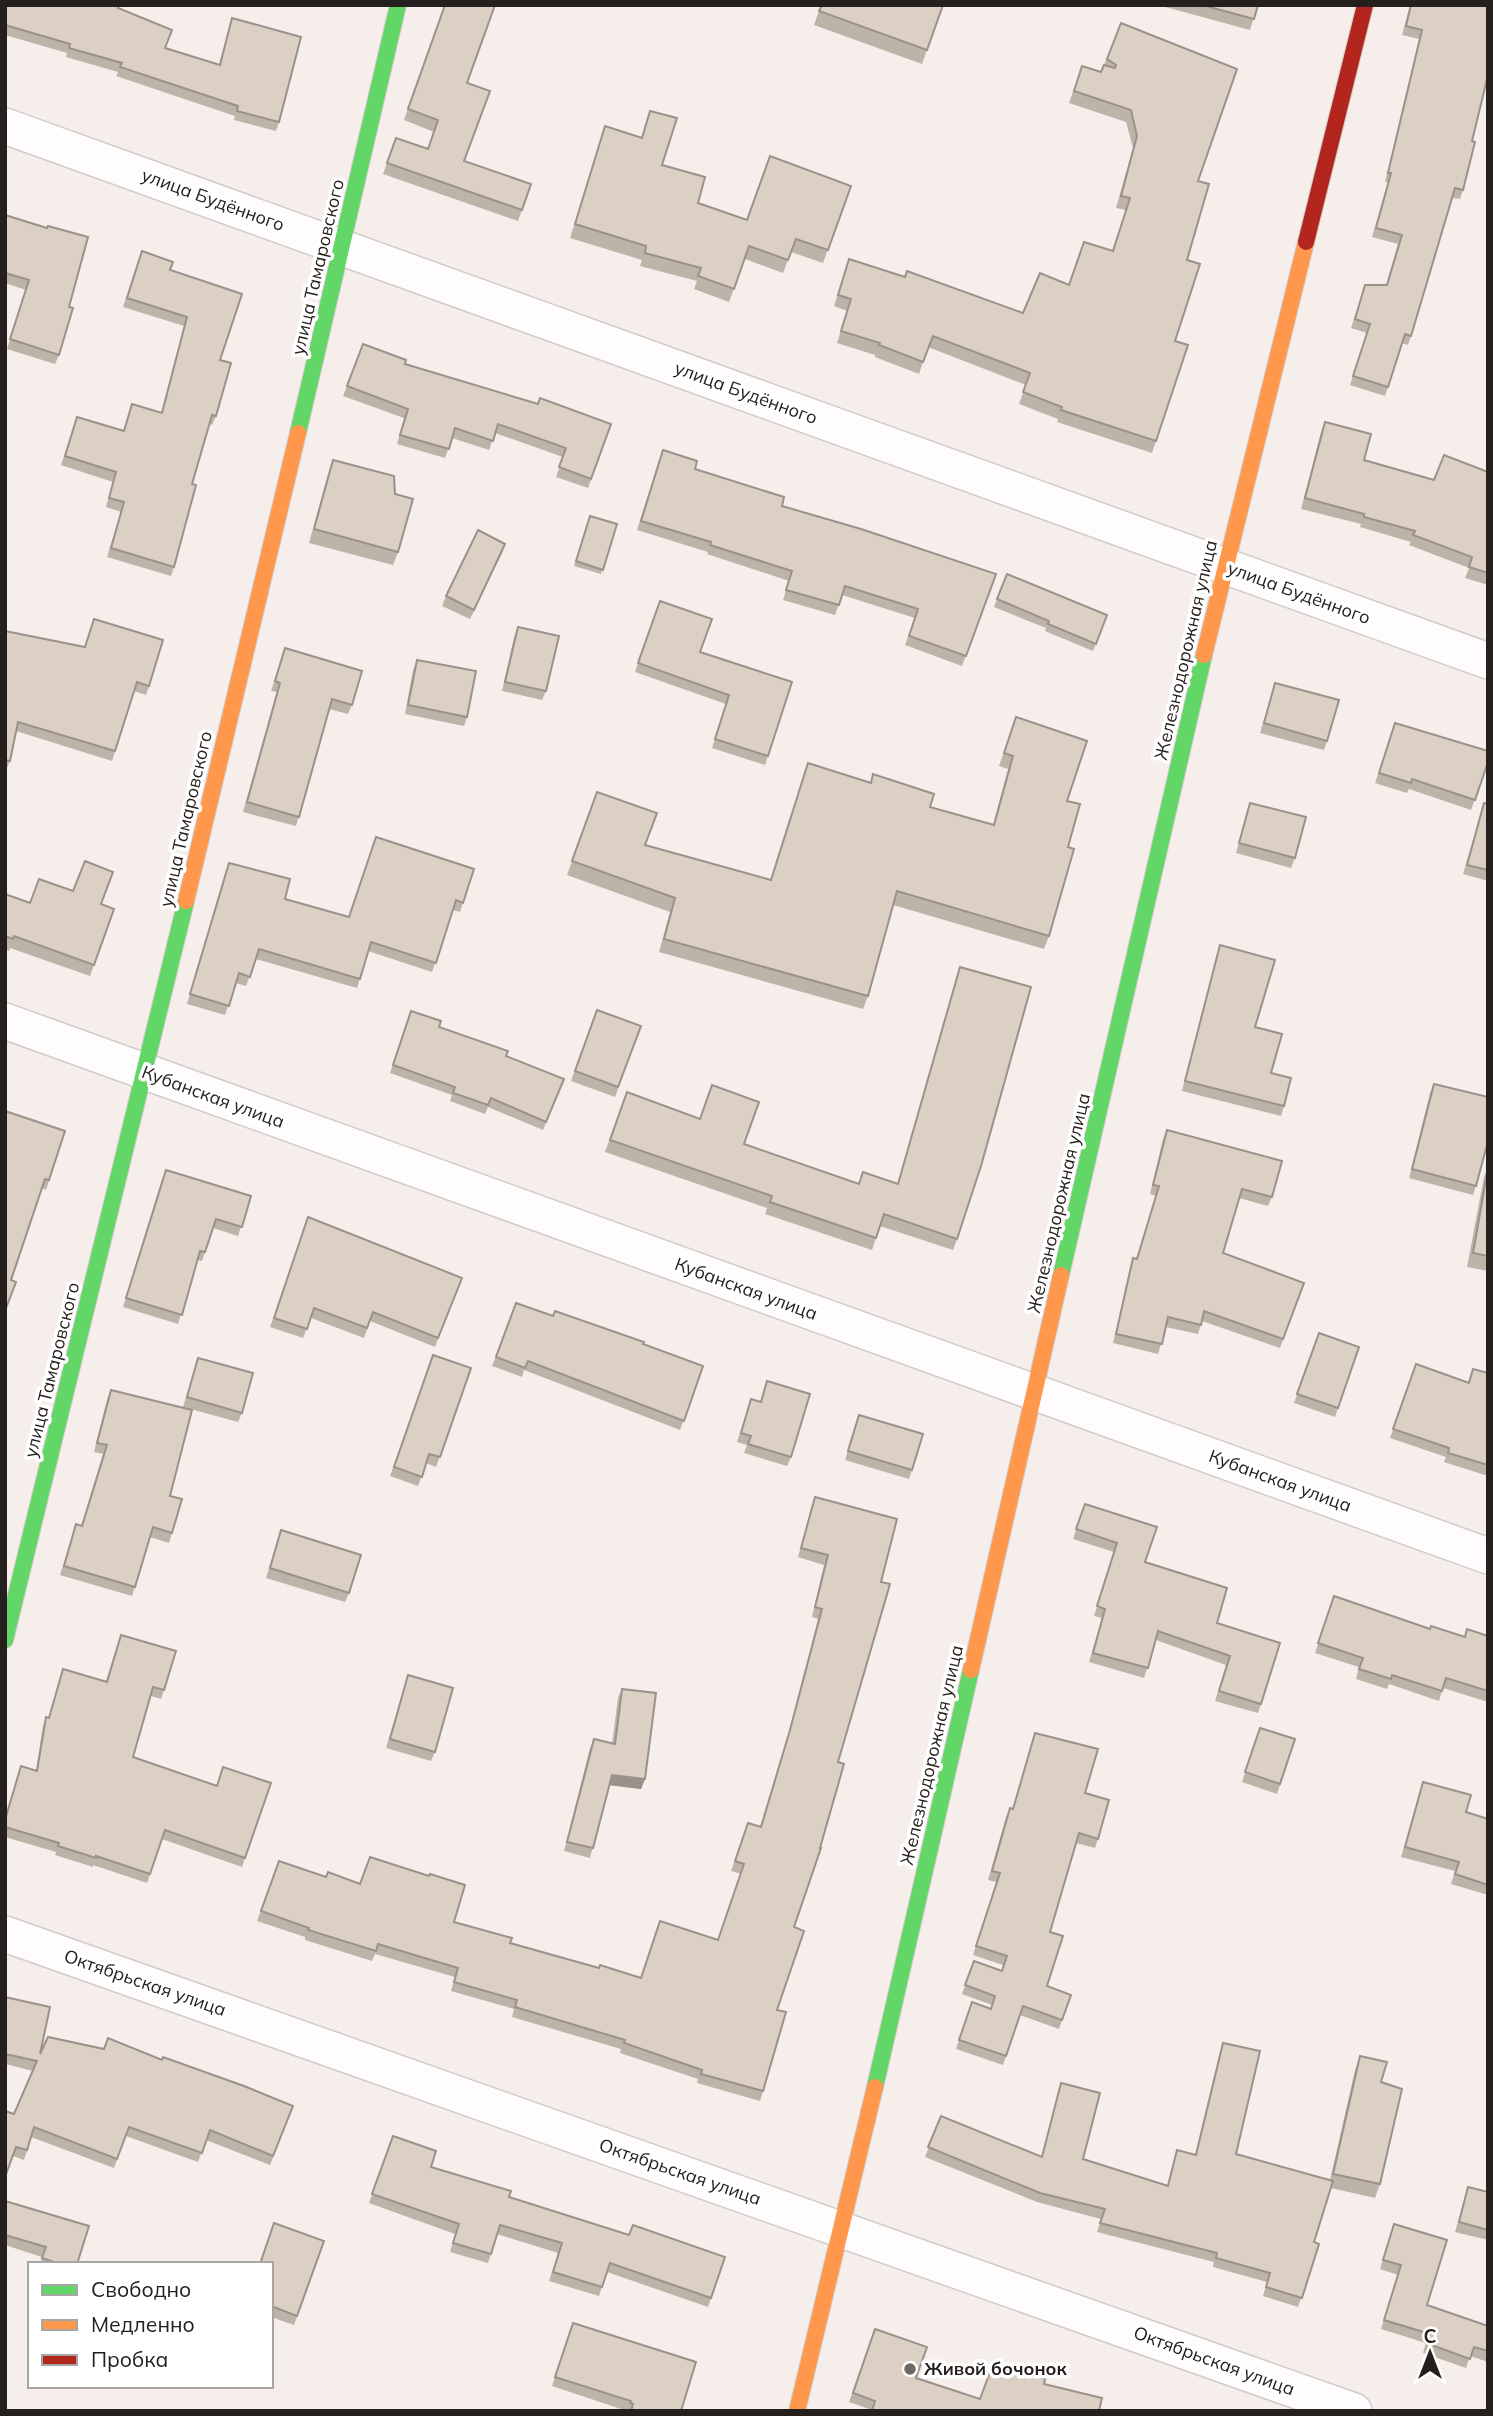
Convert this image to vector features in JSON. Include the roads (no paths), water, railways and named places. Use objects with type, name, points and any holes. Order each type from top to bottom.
[{"type":"street","name":"улица Тамаровского","points":[[5,1640],[145,1073],[343,247],[398,5]]},
{"type":"street","name":"Железнодорожная улица","points":[[797,2411],[842,2229],[1224,567],[1365,5]]},
{"type":"street","name":"улица Будённого","points":[[5,126],[1488,660]]},
{"type":"street","name":"Кубанская улица","points":[[5,1021],[1488,1556]]},
{"type":"street","name":"Октябрьская улица","points":[[5,1934],[1354,2411]]},
{"type":"place","name":"Живой бочонок","points":[[910,2369]]}]
